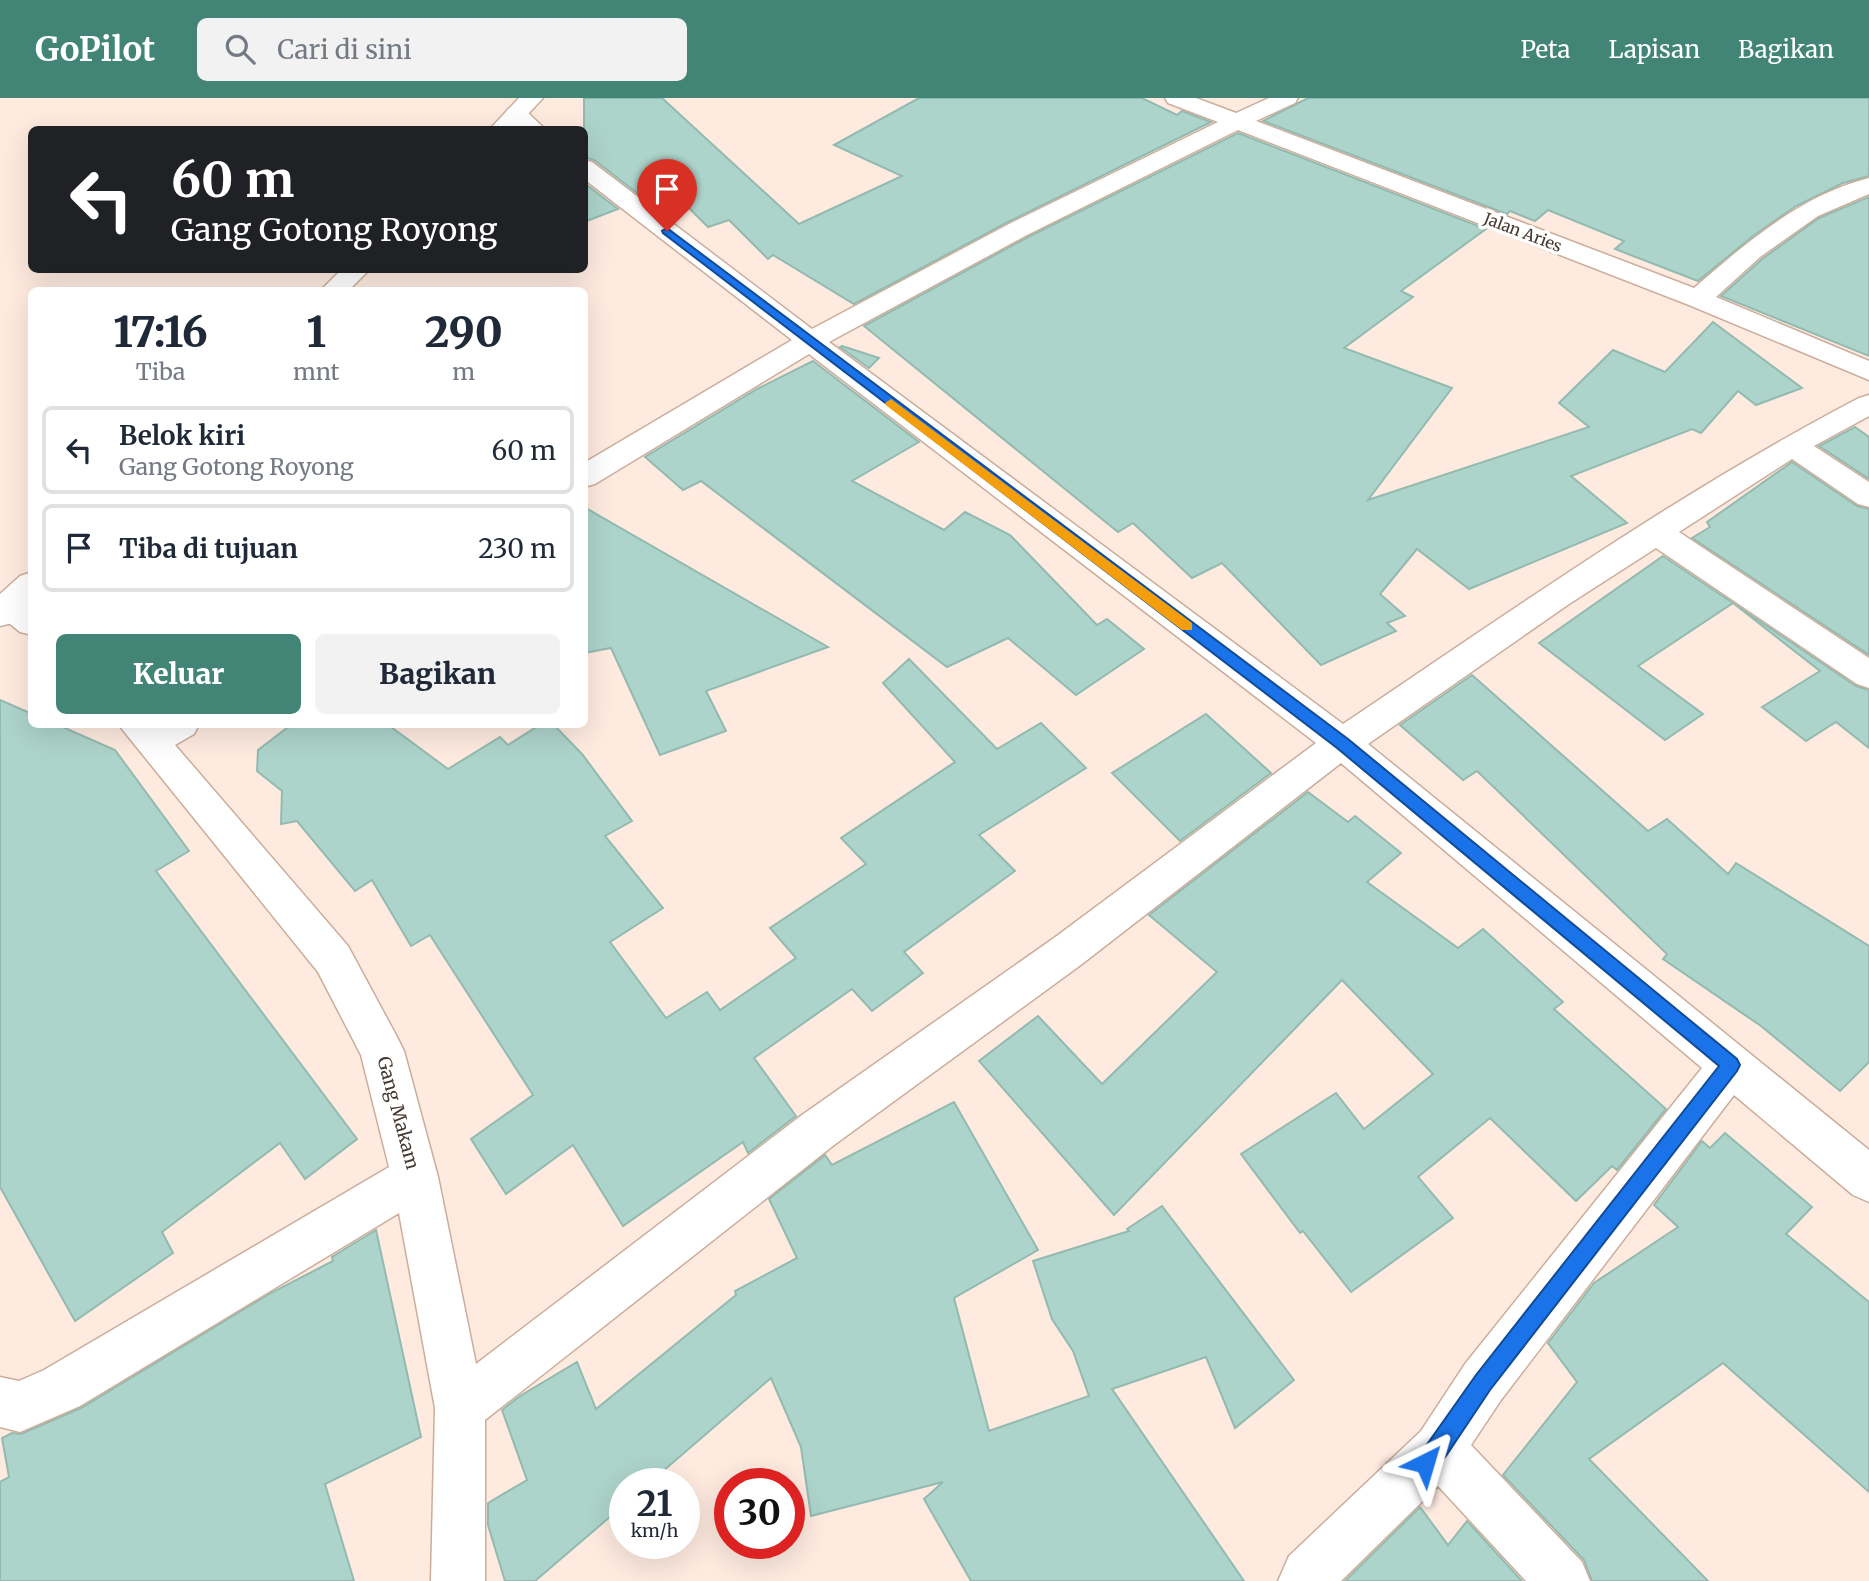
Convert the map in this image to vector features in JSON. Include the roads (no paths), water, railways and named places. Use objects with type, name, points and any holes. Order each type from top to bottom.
[{"type":"main road","points":[[508,122],[533,98]]},
{"type":"main road","name":"Jalan Aries","points":[[1176,98],[1698,299],[1869,371]]},
{"type":"main road","points":[[588,475],[811,342],[1017,229],[1287,98]]},
{"type":"main road","points":[[588,170],[1342,743],[1869,1179]]},
{"type":"main road","points":[[1698,299],[1751,252],[1808,211],[1869,185]]},
{"type":"main road","points":[[337,287],[353,273]]},
{"type":"main road","points":[[460,1408],[818,1130],[1068,951],[1342,743],[1557,596],[1792,445],[1869,404]]},
{"type":"main road","points":[[1792,445],[1869,497]]},
{"type":"main road","points":[[1657,533],[1869,675]]},
{"type":"main road","name":"Gang Makam","points":[[156,731],[333,959],[382,1051],[415,1177],[460,1408],[458,1581]]},
{"type":"main road","points":[[1305,1581],[1308,1575],[1439,1449],[1483,1382],[1731,1065]]},
{"type":"main road","points":[[0,1402],[20,1407],[62,1388],[415,1177]]},
{"type":"main road","points":[[1439,1449],[1563,1581]]}]
